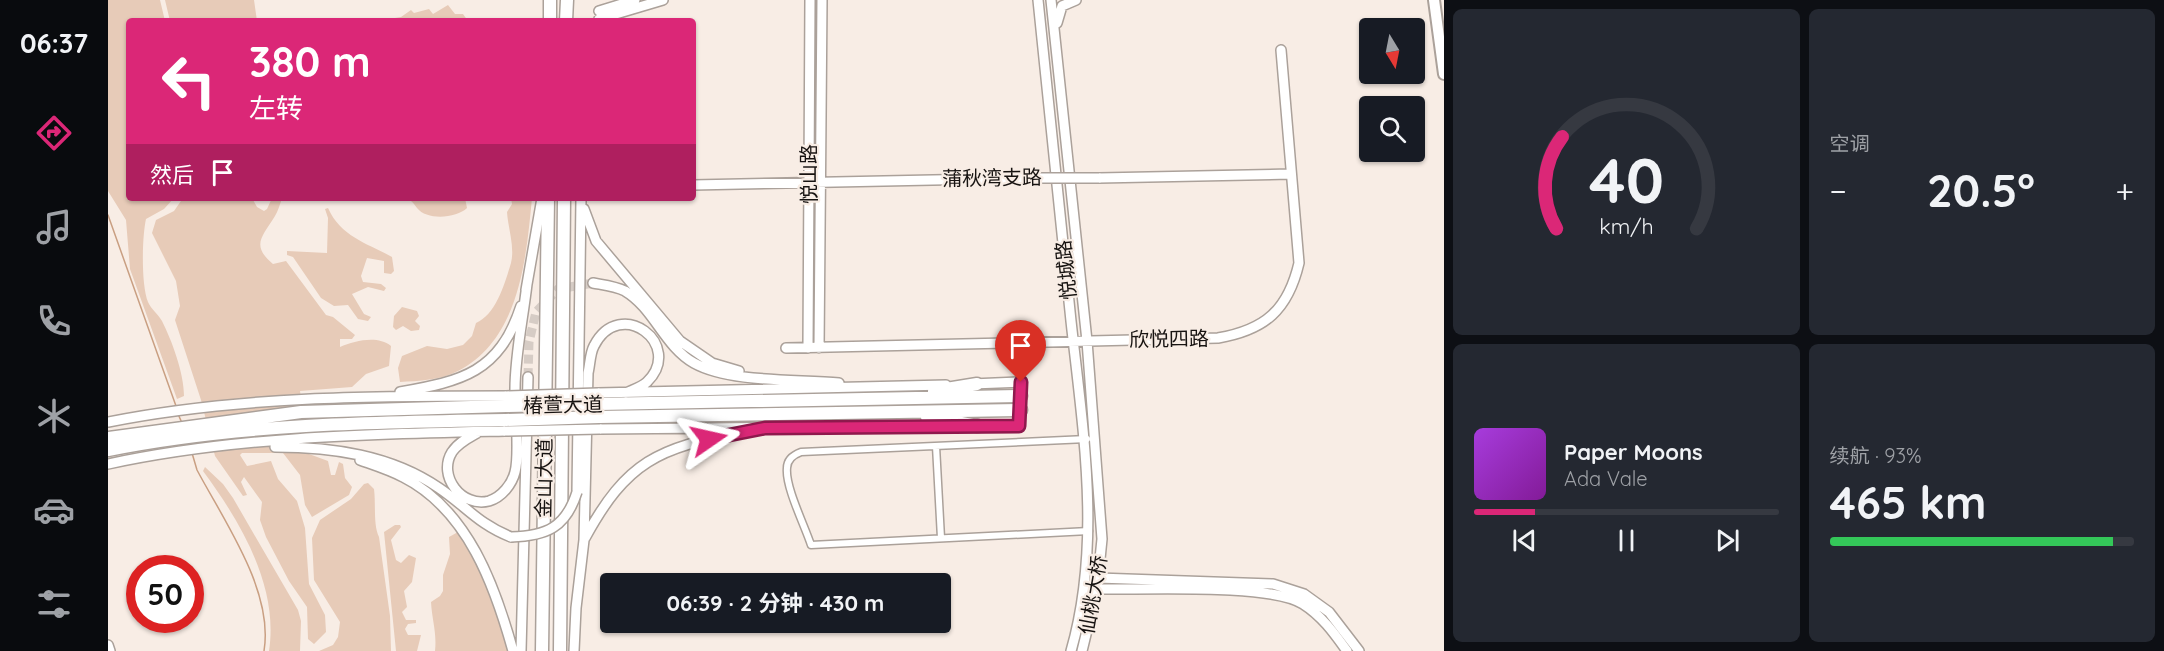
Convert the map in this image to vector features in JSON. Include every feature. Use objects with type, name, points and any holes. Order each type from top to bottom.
[{"type":"highway","points":[[550,0],[550,18]]},
{"type":"highway","points":[[566,18],[567,0]]},
{"type":"highway","name":"金山大道","points":[[542,651],[548,201]]},
{"type":"highway","name":"金山大道","points":[[560,651],[564,201]]},
{"type":"highway","points":[[895,398],[977,384]]},
{"type":"highway","name":"椿萱大道","points":[[108,453],[128,440],[290,413],[506,401],[1021,396]]},
{"type":"highway","name":"椿萱大道","points":[[108,436],[128,440],[239,432],[1021,410]]},
{"type":"highway","points":[[896,412],[978,426]]},
{"type":"main road","points":[[599,0],[599,17]]},
{"type":"main road","points":[[599,17],[635,0]]},
{"type":"main road","points":[[599,17],[663,0]]},
{"type":"main road","name":"悦山路","points":[[810,0],[814,181],[813,348]]},
{"type":"main road","name":"悦山路","points":[[814,181],[822,0]]},
{"type":"main road","name":"悦城路","points":[[1038,0],[1084,440],[1089,535]]},
{"type":"main road","name":"悦城路","points":[[1051,0],[1087,340],[1102,539]]},
{"type":"main road","points":[[1054,37],[1059,11],[1062,6],[1076,0]]},
{"type":"main road","points":[[1434,0],[1444,74]]},
{"type":"main road","name":"欣悦四路","points":[[786,348],[1218,338],[1239,334],[1257,327],[1270,318],[1289,294],[1299,263],[1281,50]]},
{"type":"main road","name":"蒲秋湾支路","points":[[696,185],[1290,174]]},
{"type":"main road","points":[[505,425],[480,432],[461,442],[451,454],[447,472],[454,490],[469,500],[488,501],[506,491],[516,471],[515,386],[527,284],[542,201]]},
{"type":"main road","points":[[219,448],[300,447],[339,451],[405,473],[440,488],[469,514],[492,530],[511,537],[533,536],[554,528],[571,511],[577,492],[581,201]]},
{"type":"main road","points":[[582,201],[596,241],[680,341],[712,363],[768,378]]},
{"type":"main road","points":[[593,283],[615,287],[631,296],[646,310],[676,349],[692,362],[710,371],[730,376],[878,387]]},
{"type":"main road","points":[[368,396],[460,380],[485,364],[495,354],[512,329],[527,284]]},
{"type":"main road","points":[[574,651],[576,608],[584,540],[588,373],[592,348],[604,330],[623,323],[644,329],[656,344],[658,365],[646,383],[626,393]]},
{"type":"main road","points":[[521,651],[528,377]]},
{"type":"main road","points":[[599,399],[626,393],[1021,382]]},
{"type":"main road","points":[[108,422],[232,404],[368,396],[506,401]]},
{"type":"main road","points":[[600,423],[765,428],[1019,426]]},
{"type":"main road","points":[[108,464],[219,448],[390,428],[480,432]]},
{"type":"main road","points":[[584,540],[602,507],[629,475],[666,450],[765,428]]},
{"type":"main road","points":[[405,473],[470,539],[499,599],[513,651]]},
{"type":"main road","name":"仙桃大桥","points":[[1071,650],[1086,584],[1089,535]]},
{"type":"main road","name":"仙桃大桥","points":[[1082,651],[1097,589],[1102,539]]},
{"type":"main road","points":[[1098,578],[1272,588],[1304,594],[1329,612],[1359,651]]},
{"type":"main road","points":[[1097,589],[1272,588],[1302,603],[1323,618],[1347,651]]},
{"type":"main road","points":[[108,645],[110,651]]},
{"type":"street","points":[[1019,426],[1021,382]]},
{"type":"street","points":[[1089,535],[941,538],[812,544],[787,474],[789,460],[801,452],[1096,439]]},
{"type":"street","points":[[936,446],[941,538]]},
{"type":"shaded area","points":[[108,0],[160,0],[164,18],[126,18],[126,201],[171,201],[164,209],[146,219],[143,261],[148,302],[162,321],[180,367],[184,396],[177,399],[130,269],[126,220],[108,191]]},
{"type":"shaded area","points":[[165,0],[254,0],[257,18],[169,18]]},
{"type":"shaded area","points":[[448,5],[455,14],[463,14],[466,18],[395,18],[411,10],[414,13],[429,9],[433,14]]},
{"type":"shaded area","points":[[181,201],[254,201],[257,207],[264,211],[271,201],[281,201],[261,240],[260,246],[266,257],[273,264],[286,261],[326,315],[333,317],[355,335],[352,339],[340,339],[340,347],[359,341],[373,340],[391,346],[389,366],[366,374],[352,387],[300,391],[309,454],[328,461],[331,475],[335,475],[339,462],[343,464],[345,478],[352,487],[349,495],[312,517],[305,505],[300,475],[283,453],[242,453],[240,455],[247,466],[271,461],[278,479],[297,501],[305,528],[309,584],[325,615],[326,632],[314,644],[308,639],[307,607],[289,581],[266,537],[260,520],[262,502],[244,477],[241,482],[247,495],[243,496],[215,456],[201,400],[175,320],[180,306],[176,281],[152,233],[156,220],[174,211]]},
{"type":"shaded area","points":[[411,201],[466,201],[467,208],[456,214],[442,217],[428,215]]},
{"type":"shaded area","points":[[512,201],[532,201],[527,246],[516,295],[495,339],[479,357],[458,371],[429,380],[400,382],[398,368],[402,356],[427,346],[447,349],[463,345],[472,336],[476,323],[483,319],[494,306],[503,289],[511,263],[512,244],[507,212]]},
{"type":"shaded area","points":[[328,208],[333,218],[347,233],[392,257],[394,271],[391,274],[384,273],[384,261],[367,258],[361,276],[363,282],[381,284],[386,288],[384,291],[368,287],[352,294],[364,314],[371,317],[368,321],[358,319],[348,305],[334,306],[321,298],[293,257],[287,255],[287,251],[327,253],[328,218],[325,209]]},
{"type":"shaded area","points":[[402,307],[417,311],[419,316],[415,321],[420,326],[419,330],[411,331],[403,326],[396,330],[393,327],[394,316]]},
{"type":"shaded area","points":[[205,467],[223,484],[233,498],[298,610],[301,621],[300,651],[269,651],[271,627],[268,602],[254,555],[230,511],[203,471]]},
{"type":"shaded area","points":[[368,483],[374,489],[376,527],[390,616],[391,651],[319,651],[333,645],[338,637],[340,622],[314,580],[312,538],[320,520],[351,499],[364,484]]},
{"type":"shaded area","points":[[395,525],[401,527],[391,540],[396,560],[401,563],[409,555],[416,558],[412,582],[404,591],[407,607],[402,612],[406,620],[416,620],[416,623],[408,624],[405,629],[408,635],[421,635],[417,651],[396,651],[384,532]]},
{"type":"shaded area","points":[[458,532],[488,585],[509,651],[435,651],[431,602],[443,591],[443,575],[450,554],[449,537]]},
{"type":"waterway","points":[[108,215],[176,406]]},
{"type":"waterway","points":[[178,414],[182,423]]},
{"type":"waterway","points":[[192,453],[197,470],[233,534],[254,581],[262,605],[265,628],[264,651]]},
{"type":"tunnel","points":[[528,377],[529,342],[536,312],[558,289],[593,283]]},
{"type":"route","points":[[709,439],[765,428],[1019,426],[1021,382]]}]
